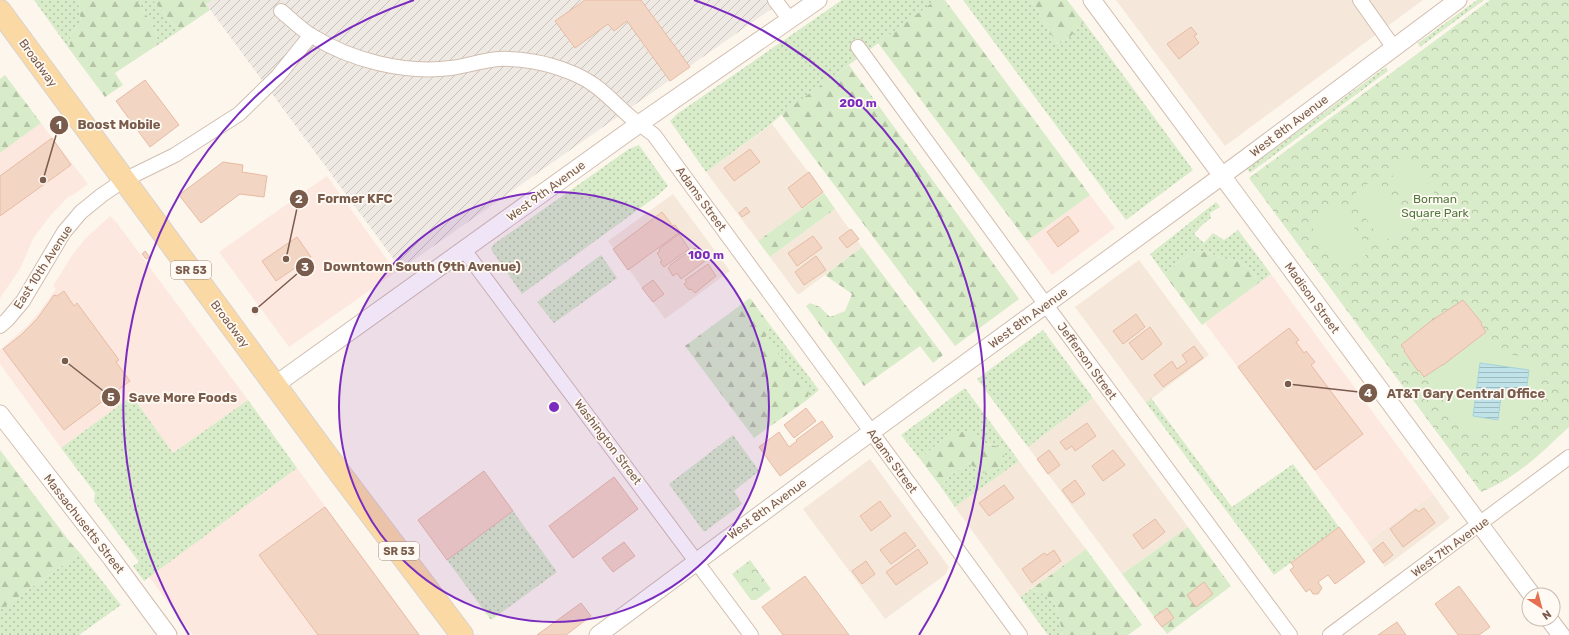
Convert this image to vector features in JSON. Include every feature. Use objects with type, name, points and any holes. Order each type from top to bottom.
[{"type":"main road","name":"Broadway","points":[[0,11],[275,385],[462,635]]},
{"type":"street","points":[[775,0],[790,20]]},
{"type":"street","name":"West 9th Avenue","points":[[275,385],[639,124],[818,0]]},
{"type":"street","name":"Madison Street","points":[[1092,0],[1526,587]]},
{"type":"street","points":[[1360,0],[1394,48]]},
{"type":"street","name":"West 8th Avenue","points":[[598,635],[871,432],[1222,176],[1458,0]]},
{"type":"street","name":"Adams Street","points":[[281,11],[311,35],[335,48],[357,57],[381,63],[417,69],[451,68],[499,59],[522,60],[567,71],[593,83],[639,124],[654,135],[1020,635]]},
{"type":"street","name":"East 10th Avenue","points":[[0,326],[23,301],[64,232],[82,212],[102,195],[124,180],[175,155],[239,114],[278,76],[311,35]]},
{"type":"street","name":"Jefferson Street","points":[[858,47],[1046,305],[1290,635]]},
{"type":"street","name":"Washington Street","points":[[464,250],[751,635]]},
{"type":"street","name":"Massachusetts Street","points":[[0,414],[112,559],[168,635]]},
{"type":"street","name":"West 7th Avenue","points":[[1330,635],[1480,525],[1569,457]]},
{"type":"shaded area","points":[[212,0],[784,0],[401,269],[206,4]]},
{"type":"shaded area","points":[[1116,0],[1423,0],[1225,146]]},
{"type":"shaded area","points":[[41,123],[88,184],[68,197],[51,215],[34,237],[20,269],[0,298],[0,153]]},
{"type":"shaded area","points":[[772,124],[824,193],[758,241],[706,172]]},
{"type":"shaded area","points":[[327,176],[396,272],[289,347],[219,252]]},
{"type":"shaded area","points":[[673,194],[730,271],[665,319],[608,241]]},
{"type":"shaded area","points":[[1090,195],[1115,228],[1052,275],[1027,241]]},
{"type":"shaded area","points":[[835,209],[862,247],[798,295],[770,257]]},
{"type":"shaded area","points":[[110,216],[117,223],[248,400],[173,453],[132,396],[61,448],[0,364],[0,350],[28,325],[40,311],[56,289],[53,286],[73,254],[85,239]]},
{"type":"shaded area","points":[[1139,260],[1209,355],[1146,403],[1075,307]]},
{"type":"shaded area","points":[[1271,274],[1433,494],[1367,542],[1205,323]]},
{"type":"shaded area","points":[[1093,398],[1188,527],[1122,574],[1028,447]]},
{"type":"shaded area","points":[[870,459],[949,567],[946,574],[885,619],[803,509]]},
{"type":"shaded area","points":[[1019,461],[1086,549],[1020,597],[955,507]]},
{"type":"shaded area","points":[[297,468],[420,635],[193,635],[149,577]]},
{"type":"shaded area","points":[[1433,494],[1450,518],[1385,567],[1367,542]]},
{"type":"green space","points":[[34,0],[78,0],[81,22],[70,35],[70,50]]},
{"type":"green space","points":[[78,0],[137,0],[153,26],[159,44],[115,73],[123,85],[105,97],[70,50],[70,35],[81,22]]},
{"type":"green space","points":[[137,0],[153,0],[179,31],[159,44],[153,26]]},
{"type":"green space","points":[[153,0],[212,0],[206,4],[210,10],[179,31]]},
{"type":"green space","points":[[842,0],[937,0],[706,172],[670,121],[677,114]]},
{"type":"green space","points":[[936,0],[945,0],[1090,195],[1027,241],[878,43]]},
{"type":"green space","points":[[963,0],[1031,0],[1057,44],[1067,40],[1084,22],[1193,170],[1126,220]]},
{"type":"green space","points":[[1031,0],[1067,0],[1084,22],[1067,40],[1057,44]]},
{"type":"green space","points":[[1477,0],[1484,0],[1420,47],[1418,43]]},
{"type":"green space","name":"Borman Square Park","points":[[1490,0],[1569,0],[1569,427],[1528,464],[1506,479],[1481,492],[1249,178]]},
{"type":"green space","points":[[849,65],[1019,299],[955,346],[781,114]]},
{"type":"green space","points":[[1386,67],[1388,71],[1250,173],[1247,169]]},
{"type":"green space","points":[[5,75],[41,123],[0,153],[0,79]]},
{"type":"green space","points":[[639,145],[668,186],[657,196],[522,294],[492,251],[491,248],[494,244],[629,149]]},
{"type":"green space","points":[[1408,157],[1438,198],[1419,212],[1389,171]]},
{"type":"green space","points":[[1376,178],[1410,222],[1383,242],[1350,197]]},
{"type":"green space","points":[[824,193],[835,209],[770,257],[758,241]]},
{"type":"green space","points":[[1216,202],[1220,207],[1210,213],[1211,218],[1194,234],[1204,243],[1213,233],[1224,240],[1238,230],[1271,274],[1259,283],[1252,271],[1239,261],[1221,258],[1208,252],[1193,251],[1164,274],[1150,254]]},
{"type":"green space","points":[[1338,206],[1371,251],[1345,271],[1311,226]]},
{"type":"green space","points":[[862,247],[943,355],[933,363],[920,346],[864,386],[806,306],[810,303],[820,307],[830,317],[845,311],[852,294],[825,275]]},
{"type":"green space","points":[[1193,251],[1208,252],[1221,258],[1239,261],[1252,271],[1259,283],[1202,325],[1164,274]]},
{"type":"green space","points":[[601,255],[617,278],[554,323],[537,302]]},
{"type":"green space","points":[[750,298],[770,325],[765,339],[809,392],[807,400],[754,438],[685,346]]},
{"type":"green space","points":[[770,325],[819,390],[807,400],[808,392],[765,339]]},
{"type":"green space","points":[[1043,330],[1093,398],[1028,447],[977,379]]},
{"type":"green space","points":[[1486,332],[1502,353],[1525,357],[1541,377],[1535,404],[1495,432],[1466,430],[1426,376]]},
{"type":"green space","points":[[965,388],[1019,461],[955,507],[941,487],[950,476],[969,463],[981,473],[1004,448],[949,434],[920,459],[901,435]]},
{"type":"green space","points":[[132,396],[173,453],[248,400],[297,468],[144,581],[133,566],[139,562],[94,501],[95,493],[61,448]]},
{"type":"green space","points":[[1151,398],[1232,507],[1293,464],[1339,527],[1274,575],[1146,403]]},
{"type":"green space","points":[[972,430],[987,444],[1004,448],[1004,460],[997,471],[981,473],[969,463],[950,476],[941,487],[920,459],[949,434]]},
{"type":"green space","points":[[733,435],[759,471],[734,491],[742,504],[704,532],[669,484]]},
{"type":"green space","points":[[0,450],[80,553],[0,610]]},
{"type":"green space","points":[[513,511],[557,572],[491,620],[447,560]]},
{"type":"green space","points":[[1188,527],[1231,586],[1167,634],[1122,574]]},
{"type":"green space","points":[[1086,549],[1142,625],[1128,635],[1063,635],[1056,605],[1047,596],[1030,590]]},
{"type":"green space","points":[[80,553],[121,605],[79,635],[0,635],[0,610]]},
{"type":"green space","points":[[750,560],[771,589],[756,600],[751,600],[732,574]]},
{"type":"green space","points":[[1030,590],[1047,596],[1056,605],[1063,635],[1048,635],[1020,597]]},
{"type":"water","points":[[1480,363],[1529,370],[1526,392],[1502,389],[1498,420],[1473,416]]},
{"type":"building","points":[[585,0],[641,0],[690,67],[670,81],[627,21],[614,31],[608,24],[575,48],[555,21]]},
{"type":"building","points":[[1191,27],[1197,34],[1194,36],[1199,43],[1179,59],[1167,44]]},
{"type":"building","points":[[145,80],[179,125],[150,147],[116,101]]},
{"type":"building","points":[[52,138],[71,165],[0,216],[0,176]]},
{"type":"building","points":[[750,149],[760,162],[734,181],[724,168]]},
{"type":"building","points":[[223,162],[243,165],[242,172],[267,176],[264,197],[240,194],[201,223],[179,195]]},
{"type":"building","points":[[809,172],[823,192],[802,208],[788,188]]},
{"type":"building","points":[[746,207],[750,212],[742,217],[739,213]]},
{"type":"building","points":[[662,212],[680,232],[628,270],[613,249]]},
{"type":"building","points":[[1068,216],[1079,231],[1058,247],[1047,232]]},
{"type":"building","points":[[851,229],[859,239],[847,248],[839,238]]},
{"type":"building","points":[[679,234],[689,249],[664,267],[660,262],[662,261],[657,253],[660,251],[659,249]]},
{"type":"building","points":[[813,236],[822,248],[797,266],[788,253]]},
{"type":"building","points":[[297,237],[311,257],[276,281],[262,261]]},
{"type":"building","points":[[695,248],[705,261],[681,279],[677,273],[673,276],[668,268],[670,265]]},
{"type":"building","points":[[145,251],[150,257],[146,259],[142,254]]},
{"type":"building","points":[[816,256],[826,270],[804,285],[795,272]]},
{"type":"building","points":[[708,264],[716,276],[695,293],[691,289],[689,290],[684,284],[687,282],[685,280]]},
{"type":"building","points":[[653,280],[664,294],[653,302],[642,288]]},
{"type":"building","points":[[64,291],[74,306],[77,303],[119,360],[116,362],[130,381],[64,430],[3,349],[21,335],[37,319],[54,295],[57,296]]},
{"type":"building","points":[[1463,300],[1482,323],[1481,324],[1486,332],[1443,365],[1424,377],[1419,370],[1418,371],[1401,345],[1431,321]]},
{"type":"building","points":[[254,307],[258,313],[255,315],[251,310]]},
{"type":"building","points":[[1136,314],[1145,327],[1123,344],[1113,331]]},
{"type":"building","points":[[1150,327],[1162,344],[1142,360],[1129,343]]},
{"type":"building","points":[[1289,328],[1299,340],[1296,342],[1304,353],[1306,351],[1315,362],[1311,365],[1363,434],[1315,470],[1238,367]]},
{"type":"building","points":[[1194,346],[1203,358],[1163,387],[1154,375],[1172,361],[1177,369],[1187,362],[1182,355]]},
{"type":"building","points":[[806,408],[816,421],[794,438],[784,425]]},
{"type":"building","points":[[822,421],[833,437],[780,476],[759,447],[779,432],[789,447]]},
{"type":"building","points":[[1087,423],[1096,436],[1075,451],[1072,446],[1066,450],[1060,442]]},
{"type":"building","points":[[1049,450],[1060,465],[1048,474],[1037,459]]},
{"type":"building","points":[[1113,450],[1125,465],[1103,481],[1092,466]]},
{"type":"building","points":[[484,471],[513,511],[447,560],[418,520]]},
{"type":"building","points":[[614,477],[638,509],[573,558],[549,526]]},
{"type":"building","points":[[1075,480],[1085,494],[1072,503],[1062,490]]},
{"type":"building","points":[[1004,485],[1014,498],[989,516],[979,503]]},
{"type":"building","points":[[880,501],[891,516],[871,531],[860,516]]},
{"type":"building","points":[[325,507],[419,635],[318,635],[259,555]]},
{"type":"building","points":[[1424,508],[1435,523],[1403,547],[1390,529],[1416,509],[1418,512]]},
{"type":"building","points":[[1155,519],[1165,532],[1143,549],[1133,535]]},
{"type":"building","points":[[1339,527],[1365,562],[1335,584],[1328,575],[1318,582],[1322,588],[1318,594],[1313,594],[1310,589],[1306,592],[1290,570],[1294,567],[1291,563]]},
{"type":"building","points":[[905,532],[916,546],[891,564],[880,550]]},
{"type":"building","points":[[624,542],[635,556],[613,572],[602,558]]},
{"type":"building","points":[[1383,542],[1393,555],[1383,563],[1373,550]]},
{"type":"building","points":[[918,549],[928,563],[896,585],[886,572]]},
{"type":"building","points":[[1054,550],[1061,561],[1032,583],[1022,569],[1044,553],[1047,555]]},
{"type":"building","points":[[866,561],[875,574],[862,584],[852,571]]},
{"type":"building","points":[[805,576],[849,635],[783,635],[762,607]]},
{"type":"building","points":[[1204,582],[1213,594],[1196,607],[1187,595]]},
{"type":"building","points":[[1459,586],[1490,627],[1479,635],[1458,635],[1435,604]]},
{"type":"building","points":[[581,603],[591,616],[566,635],[537,635]]},
{"type":"building","points":[[1167,608],[1174,618],[1162,627],[1154,617]]},
{"type":"building","points":[[1397,622],[1406,635],[1378,635]]},
{"type":"place","name":"Boost Mobile","points":[[43,180]]},
{"type":"place","name":"Former KFC","points":[[286,259]]},
{"type":"place","name":"Downtown South (9th Avenue)","points":[[255,310]]},
{"type":"place","name":"Save More Foods","points":[[65,361]]},
{"type":"place","name":"AT&T Gary Central Office","points":[[1288,384]]}]
